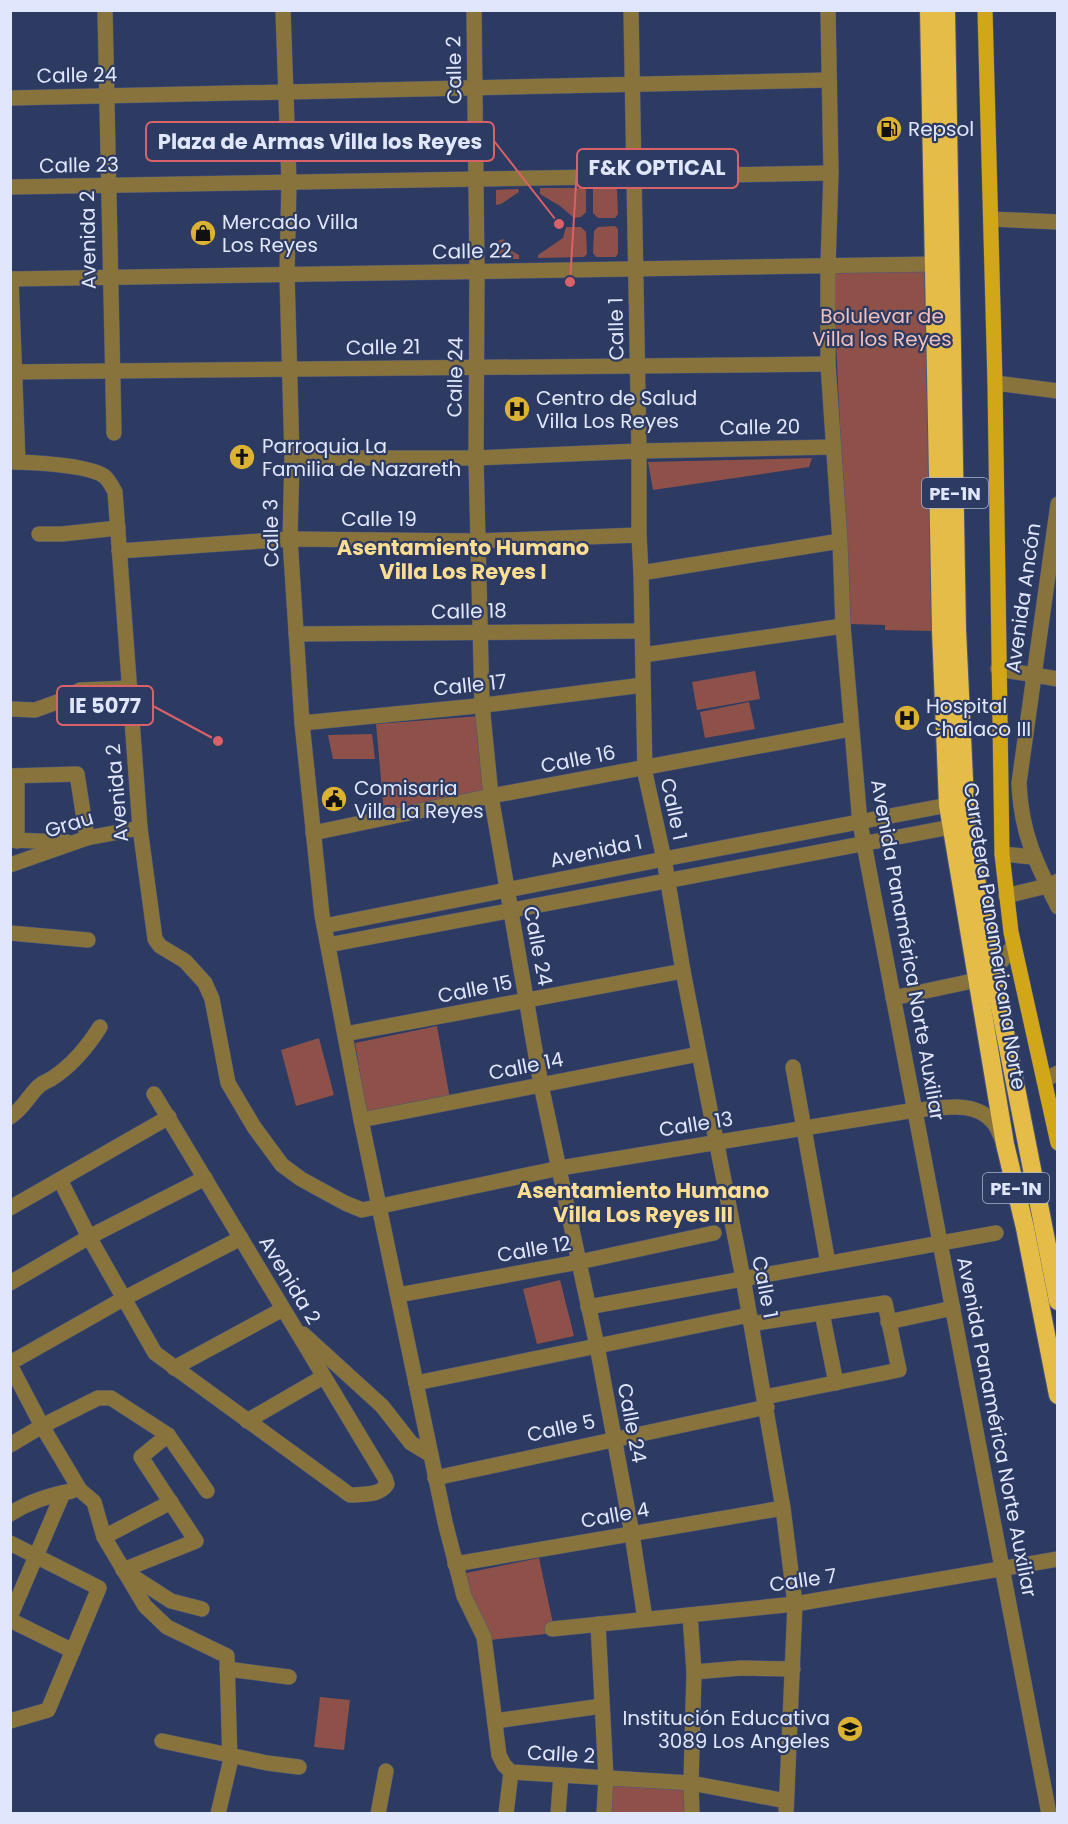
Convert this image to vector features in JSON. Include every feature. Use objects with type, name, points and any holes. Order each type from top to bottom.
[{"type":"highway","name":"Carretera Panamericana Norte","points":[[929,10],[941,631],[948,806],[1058,1301]]},
{"type":"highway","name":"Carretera Panamericana Norte","points":[[946,10],[957,618],[964,802],[1005,1144],[1025,1228],[1058,1395]]},
{"type":"main road","points":[[985,10],[995,383],[1002,854],[1014,945],[1051,1076],[1058,1143]]},
{"type":"street","name":"Avenida 2","points":[[105,10],[114,433]]},
{"type":"street","name":"Calle 3","points":[[283,10],[289,182],[287,274],[292,458],[290,539],[302,723],[324,926],[361,1120],[454,1564],[464,1596],[484,1637],[499,1755],[511,1772]]},
{"type":"street","name":"Calle 2","points":[[474,10],[477,272]]},
{"type":"street","name":"Calle 1","points":[[631,10],[645,767],[766,1402],[783,1508],[795,1604],[786,1807]]},
{"type":"street","name":"Avenida Panamérica Norte Auxiliar","points":[[828,10],[831,173],[828,364],[840,541],[843,626],[860,823],[1049,1814]]},
{"type":"street","name":"Calle 24","points":[[10,98],[829,80]]},
{"type":"street","name":"Calle 23","points":[[10,187],[831,173]]},
{"type":"street","points":[[991,219],[1058,222]]},
{"type":"street","name":"Calle 22","points":[[11,279],[935,264]]},
{"type":"street","name":"Calle 24","points":[[477,272],[476,458],[480,632],[482,705],[491,796],[541,1085],[597,1346],[632,1534],[645,1619]]},
{"type":"street","points":[[11,279],[14,462]]},
{"type":"street","name":"Calle 21","points":[[13,372],[828,364]]},
{"type":"street","points":[[995,383],[1058,391]]},
{"type":"street","name":"Calle 20","points":[[292,458],[476,458],[639,451],[834,447]]},
{"type":"street","name":"Avenida 2","points":[[14,462],[86,469],[104,476],[111,483],[115,492],[140,828],[155,939],[159,946]]},
{"type":"street","name":"Avenida Ancón","points":[[1058,504],[1032,675],[1019,783],[1024,831],[1033,857],[1052,883],[1058,907]]},
{"type":"street","points":[[39,534],[118,528]]},
{"type":"street","name":"Calle 19","points":[[119,551],[290,539],[478,541],[639,535]]},
{"type":"street","points":[[641,573],[840,541]]},
{"type":"street","points":[[643,655],[843,626]]},
{"type":"street","name":"Calle 18","points":[[296,634],[642,631]]},
{"type":"street","points":[[998,669],[1058,678]]},
{"type":"street","name":"Calle 17","points":[[302,723],[482,705],[644,685]]},
{"type":"street","points":[[10,709],[35,710],[60,701],[80,690],[130,688]]},
{"type":"street","name":"Calle 16","points":[[313,833],[491,796],[851,729]]},
{"type":"street","points":[[77,774],[83,840],[14,841],[14,776],[77,774]]},
{"type":"street","name":"Avenida 1","points":[[324,926],[948,806]]},
{"type":"street","points":[[328,945],[951,827]]},
{"type":"street","name":"Grau","points":[[10,865],[83,840],[140,828]]},
{"type":"street","points":[[1002,854],[1033,857]]},
{"type":"street","points":[[1006,896],[1052,883]]},
{"type":"street","points":[[10,933],[88,940]]},
{"type":"street","points":[[893,998],[985,976],[1014,945]]},
{"type":"street","name":"Calle 13","points":[[159,946],[185,961],[205,983],[212,999],[228,1083],[254,1127],[282,1165],[301,1179],[362,1210],[560,1168],[915,1110],[963,1107],[980,1110],[993,1122],[1005,1144]]},
{"type":"street","name":"Calle 15","points":[[345,1034],[683,971]]},
{"type":"street","points":[[10,1117],[20,1110],[40,1085],[52,1079],[70,1063],[92,1040],[99,1027]]},
{"type":"street","name":"Calle 14","points":[[361,1120],[699,1054]]},
{"type":"street","points":[[793,1067],[828,1263]]},
{"type":"street","name":"Avenida 2","points":[[154,1094],[387,1484],[378,1493],[350,1495],[247,1420]]},
{"type":"street","points":[[10,1208],[169,1117]]},
{"type":"street","points":[[10,1283],[89,1237],[205,1178]]},
{"type":"street","points":[[60,1180],[123,1299],[155,1353],[174,1368],[247,1420],[323,1377]]},
{"type":"street","name":"Calle 12","points":[[398,1295],[579,1262],[714,1233]]},
{"type":"street","points":[[588,1307],[996,1233]]},
{"type":"street","points":[[218,1814],[230,1763],[227,1656],[167,1627],[145,1606],[104,1537],[94,1502],[80,1490],[42,1426],[10,1364],[123,1299],[241,1238]]},
{"type":"street","points":[[416,1383],[597,1346],[750,1319],[822,1313],[885,1304],[888,1322],[953,1308]]},
{"type":"street","points":[[822,1313],[836,1383]]},
{"type":"street","points":[[174,1368],[287,1315],[382,1406],[411,1443],[431,1455]]},
{"type":"street","name":"Calle 5","points":[[435,1478],[899,1370],[888,1322]]},
{"type":"street","points":[[10,1445],[98,1398],[111,1398],[168,1435],[207,1491]]},
{"type":"street","points":[[123,1570],[196,1541],[141,1457],[168,1435]]},
{"type":"street","points":[[10,1514],[25,1504],[50,1495],[80,1490]]},
{"type":"street","points":[[63,1493],[10,1619],[73,1651]]},
{"type":"street","points":[[104,1537],[171,1502]]},
{"type":"street","name":"Calle 4","points":[[454,1564],[783,1508]]},
{"type":"street","points":[[10,1543],[99,1588],[48,1710],[10,1721]]},
{"type":"street","name":"Calle 7","points":[[552,1629],[795,1604],[1058,1559]]},
{"type":"street","points":[[123,1570],[171,1601],[202,1609]]},
{"type":"street","points":[[690,1615],[694,1672],[692,1814]]},
{"type":"street","points":[[598,1624],[606,1778],[604,1814]]},
{"type":"street","points":[[694,1672],[741,1668],[793,1669]]},
{"type":"street","points":[[227,1669],[289,1677]]},
{"type":"street","points":[[495,1721],[602,1706]]},
{"type":"street","points":[[162,1741],[267,1763],[299,1767]]},
{"type":"street","points":[[378,1814],[386,1771]]},
{"type":"street","name":"Calle 2","points":[[511,1772],[691,1782],[786,1807]]},
{"type":"street","points":[[506,1814],[511,1772]]},
{"type":"street","points":[[558,1814],[561,1775]]},
{"type":"green space","points":[[593,187],[614,187],[617,190],[618,214],[615,218],[598,218],[593,213]]},
{"type":"green space","points":[[540,188],[586,188],[586,212],[581,217],[574,218],[540,194]]},
{"type":"green space","points":[[518,189],[519,192],[496,205],[496,190]]},
{"type":"green space","points":[[615,226],[618,229],[616,257],[596,257],[593,253],[594,231],[598,227]]},
{"type":"green space","points":[[566,227],[581,227],[586,232],[587,254],[584,257],[538,258],[538,255],[563,238]]},
{"type":"green space","points":[[503,239],[506,242],[506,248],[519,255],[519,259],[497,259],[496,242]]},
{"type":"green space","name":"Bolulevar de Villa los Reyes","points":[[929,270],[934,631],[885,630],[885,625],[849,624],[833,276],[837,271]]},
{"type":"green space","points":[[812,458],[809,467],[653,490],[648,462]]},
{"type":"green space","points":[[755,671],[760,699],[697,710],[692,682]]},
{"type":"green space","points":[[749,702],[755,729],[705,738],[700,712]]},
{"type":"green space","points":[[480,716],[486,793],[384,812],[376,724]]},
{"type":"green space","points":[[372,734],[375,759],[333,759],[328,735]]},
{"type":"green space","points":[[437,1026],[450,1099],[367,1115],[355,1043]]},
{"type":"green space","points":[[319,1038],[334,1095],[296,1106],[281,1050]]},
{"type":"green space","points":[[560,1280],[574,1336],[537,1344],[523,1289]]},
{"type":"green space","points":[[539,1558],[555,1633],[490,1640],[461,1574]]},
{"type":"green space","points":[[320,1697],[350,1700],[344,1750],[314,1747]]},
{"type":"green space","points":[[612,1783],[684,1787],[689,1813],[610,1814]]},
{"type":"place","name":"Repsol","points":[[889,129]]},
{"type":"place","name":"Plaza de Armas Villa los Reyes","points":[[559,224]]},
{"type":"place","name":"Mercado Villa Los Reyes","points":[[203,233]]},
{"type":"place","name":"F&K OPTICAL","points":[[570,282]]},
{"type":"place","name":"Centro de Salud Villa Los Reyes","points":[[517,409]]},
{"type":"place","name":"Parroquia La Familia de Nazareth","points":[[242,457]]},
{"type":"place","name":"Hospital Chalaco III","points":[[907,718]]},
{"type":"place","name":"IE 5077","points":[[218,741]]},
{"type":"place","name":"Comisaria Villa la Reyes","points":[[334,799]]},
{"type":"place","name":"Institución Educativa 3089 Los Angeles","points":[[850,1729]]},
{"type":"district","name":"Asentamiento Humano Villa Los Reyes I","points":[[463,559]]},
{"type":"district","name":"Asentamiento Humano Villa Los Reyes III","points":[[643,1202]]}]
